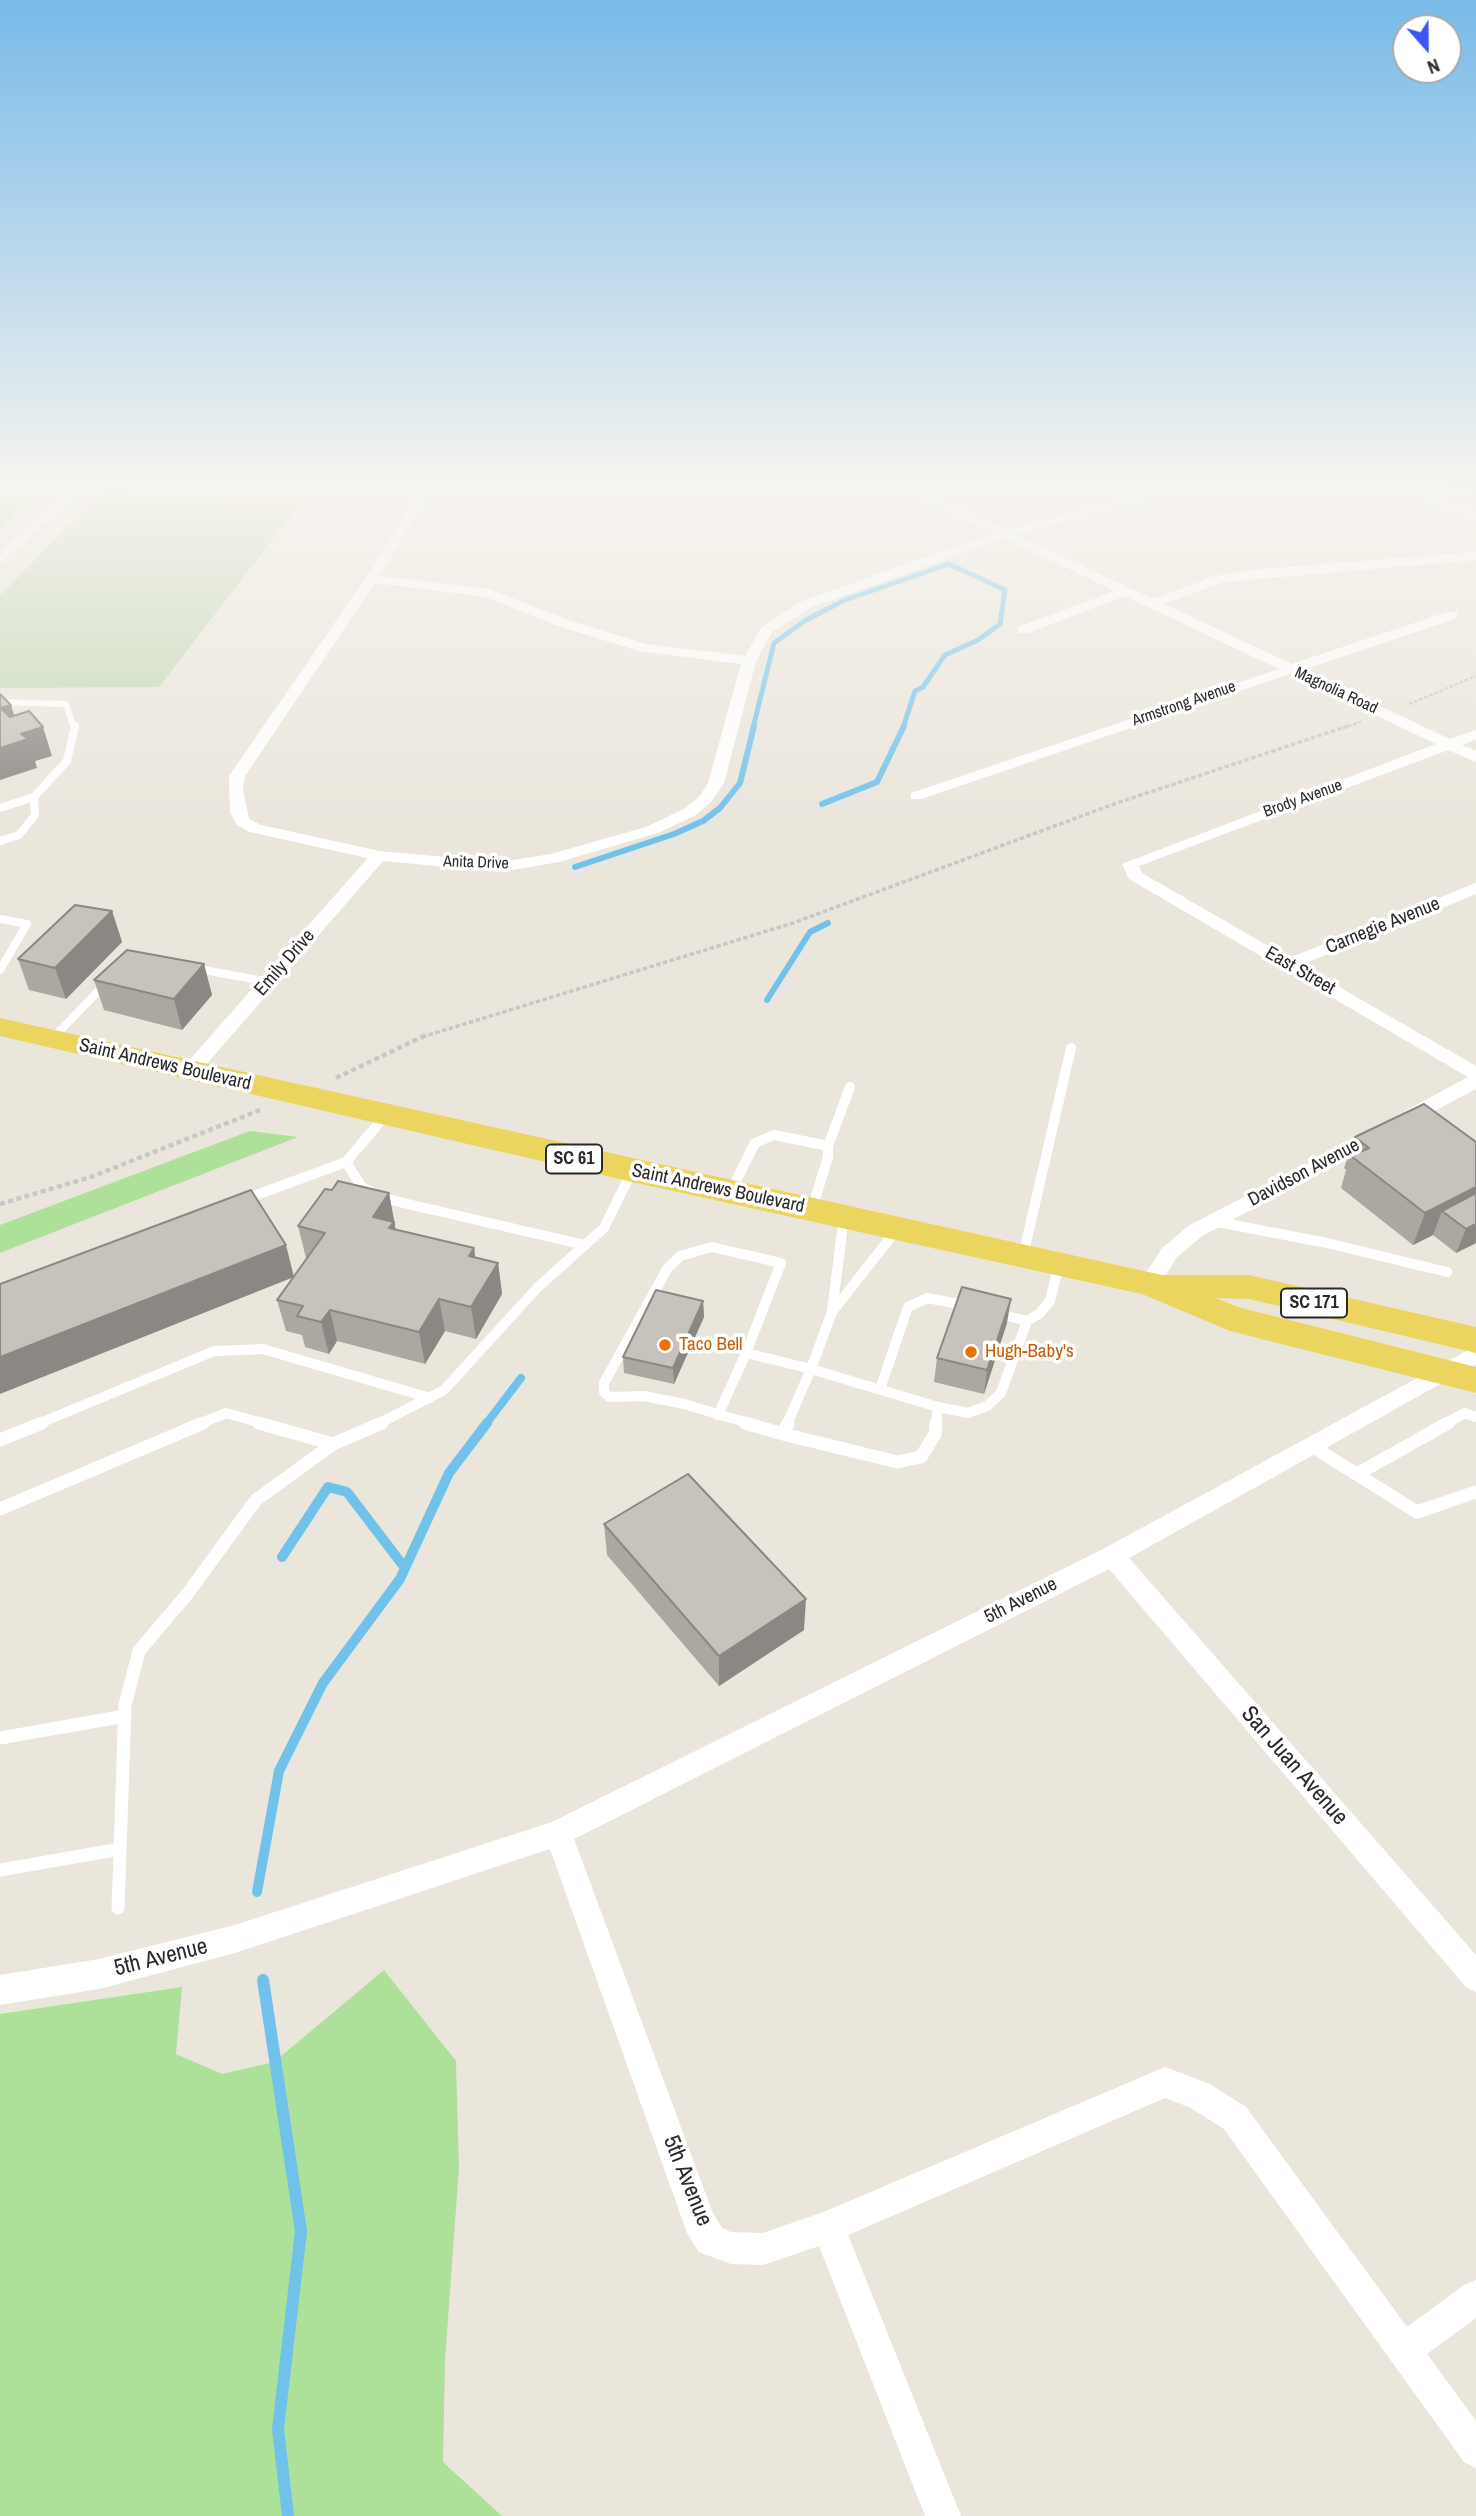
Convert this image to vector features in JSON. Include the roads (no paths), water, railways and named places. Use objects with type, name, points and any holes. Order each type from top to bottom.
[{"type":"main road","name":"Saint Andrews Boulevard","points":[[0,1027],[385,1116],[1150,1284],[1230,1318],[1459,1377]]},
{"type":"main road","name":"Saint Andrews Boulevard","points":[[1150,1284],[1249,1287],[1476,1340]]},
{"type":"street","name":"Anita Drive","points":[[358,598],[237,776],[234,790],[243,822],[256,829],[379,856],[501,867],[553,859],[652,830],[690,812],[706,799],[716,783],[748,661],[767,630],[807,604],[823,598]]},
{"type":"street","points":[[502,598],[563,623],[644,648],[748,661]]},
{"type":"street","points":[[1023,630],[1106,598]]},
{"type":"street","name":"Magnolia Road","points":[[1141,598],[1476,757]]},
{"type":"street","points":[[1153,604],[1170,598]]},
{"type":"street","name":"Armstrong Avenue","points":[[916,796],[1288,668],[1452,615]]},
{"type":"street","name":"Brody Avenue","points":[[1130,864],[1476,734]]},
{"type":"street","name":"Emily Drive","points":[[191,1070],[379,856]]},
{"type":"street","name":"East Street","points":[[1130,864],[1135,876],[1476,1074]]},
{"type":"street","name":"Carnegie Avenue","points":[[1289,964],[1476,888]]},
{"type":"street","name":"Davidson Avenue","points":[[1150,1284],[1169,1252],[1195,1231],[1476,1081]]},
{"type":"street","name":"5th Avenue","points":[[0,1990],[99,1974],[235,1939],[558,1833],[1112,1556],[1310,1445],[1459,1377],[1476,1354]]},
{"type":"street","name":"San Juan Avenue","points":[[1112,1556],[1476,1977]]},
{"type":"street","name":"5th Avenue","points":[[558,1833],[699,2221],[711,2240],[731,2248],[763,2249],[828,2227]]},
{"type":"street","points":[[943,2516],[828,2227],[1165,2082],[1199,2095],[1235,2118],[1476,2450]]},
{"type":"street","points":[[1404,2351],[1476,2297]]},
{"type":"lane","points":[[0,702],[66,704],[75,726],[67,761],[34,797],[0,808]]},
{"type":"lane","points":[[10,712],[41,702]]},
{"type":"lane","points":[[0,841],[19,835],[35,815],[34,797]]},
{"type":"lane","points":[[0,919],[27,924],[0,970]]},
{"type":"lane","points":[[181,966],[269,982]]},
{"type":"lane","points":[[52,1039],[113,975]]},
{"type":"lane","points":[[1023,1256],[1071,1048]]},
{"type":"lane","points":[[812,1209],[828,1157],[828,1146],[850,1087]]},
{"type":"lane","points":[[231,1205],[346,1163],[385,1116]]},
{"type":"lane","points":[[731,1191],[755,1143],[774,1135],[828,1146]]},
{"type":"lane","points":[[346,1163],[360,1186],[382,1198],[585,1245]]},
{"type":"lane","points":[[118,1908],[125,1716],[139,1651],[188,1593],[256,1500],[333,1444],[400,1415],[444,1390],[538,1287],[604,1228],[632,1171]]},
{"type":"lane","points":[[783,1434],[811,1370],[832,1312],[844,1216]]},
{"type":"lane","points":[[1213,1221],[1327,1243],[1447,1272]]},
{"type":"lane","points":[[832,1312],[898,1228]]},
{"type":"lane","points":[[718,1415],[746,1353],[781,1263],[712,1247],[680,1256],[667,1269],[604,1383],[604,1392],[609,1397],[644,1396],[897,1462],[921,1457],[935,1434],[938,1407]]},
{"type":"lane","points":[[746,1353],[968,1413],[987,1406],[1001,1393],[1027,1321],[1040,1313],[1050,1301],[1059,1264]]},
{"type":"lane","points":[[880,1389],[908,1307],[917,1300],[946,1300],[1027,1321]]},
{"type":"lane","points":[[0,1440],[214,1351],[263,1349],[430,1398]]},
{"type":"lane","points":[[1357,1474],[1465,1412],[1476,1418]]},
{"type":"lane","points":[[0,1509],[226,1413],[333,1444]]},
{"type":"lane","points":[[1310,1445],[1417,1513],[1476,1492]]},
{"type":"lane","points":[[0,1738],[125,1716]]},
{"type":"lane","points":[[0,1870],[120,1849]]},
{"type":"waterway","points":[[753,728],[774,643],[806,620],[850,598]]},
{"type":"waterway","points":[[903,728],[915,691],[923,687],[945,655],[978,640],[1000,624],[1004,598]]},
{"type":"waterway","points":[[575,867],[674,834],[703,821],[720,808],[740,783],[754,726]]},
{"type":"waterway","points":[[822,804],[877,782],[904,726]]},
{"type":"waterway","points":[[767,1000],[810,932],[828,923]]},
{"type":"waterway","points":[[486,1424],[521,1378]]},
{"type":"waterway","points":[[257,1892],[279,1771],[323,1683],[400,1579],[449,1473],[487,1423]]},
{"type":"waterway","points":[[282,1557],[328,1487],[347,1492],[405,1568]]},
{"type":"waterway","points":[[263,1980],[301,2231],[278,2429],[288,2516]]},
{"type":"place","name":"Taco Bell","points":[[665,1345]]},
{"type":"place","name":"Hugh-Baby's","points":[[971,1352]]}]
